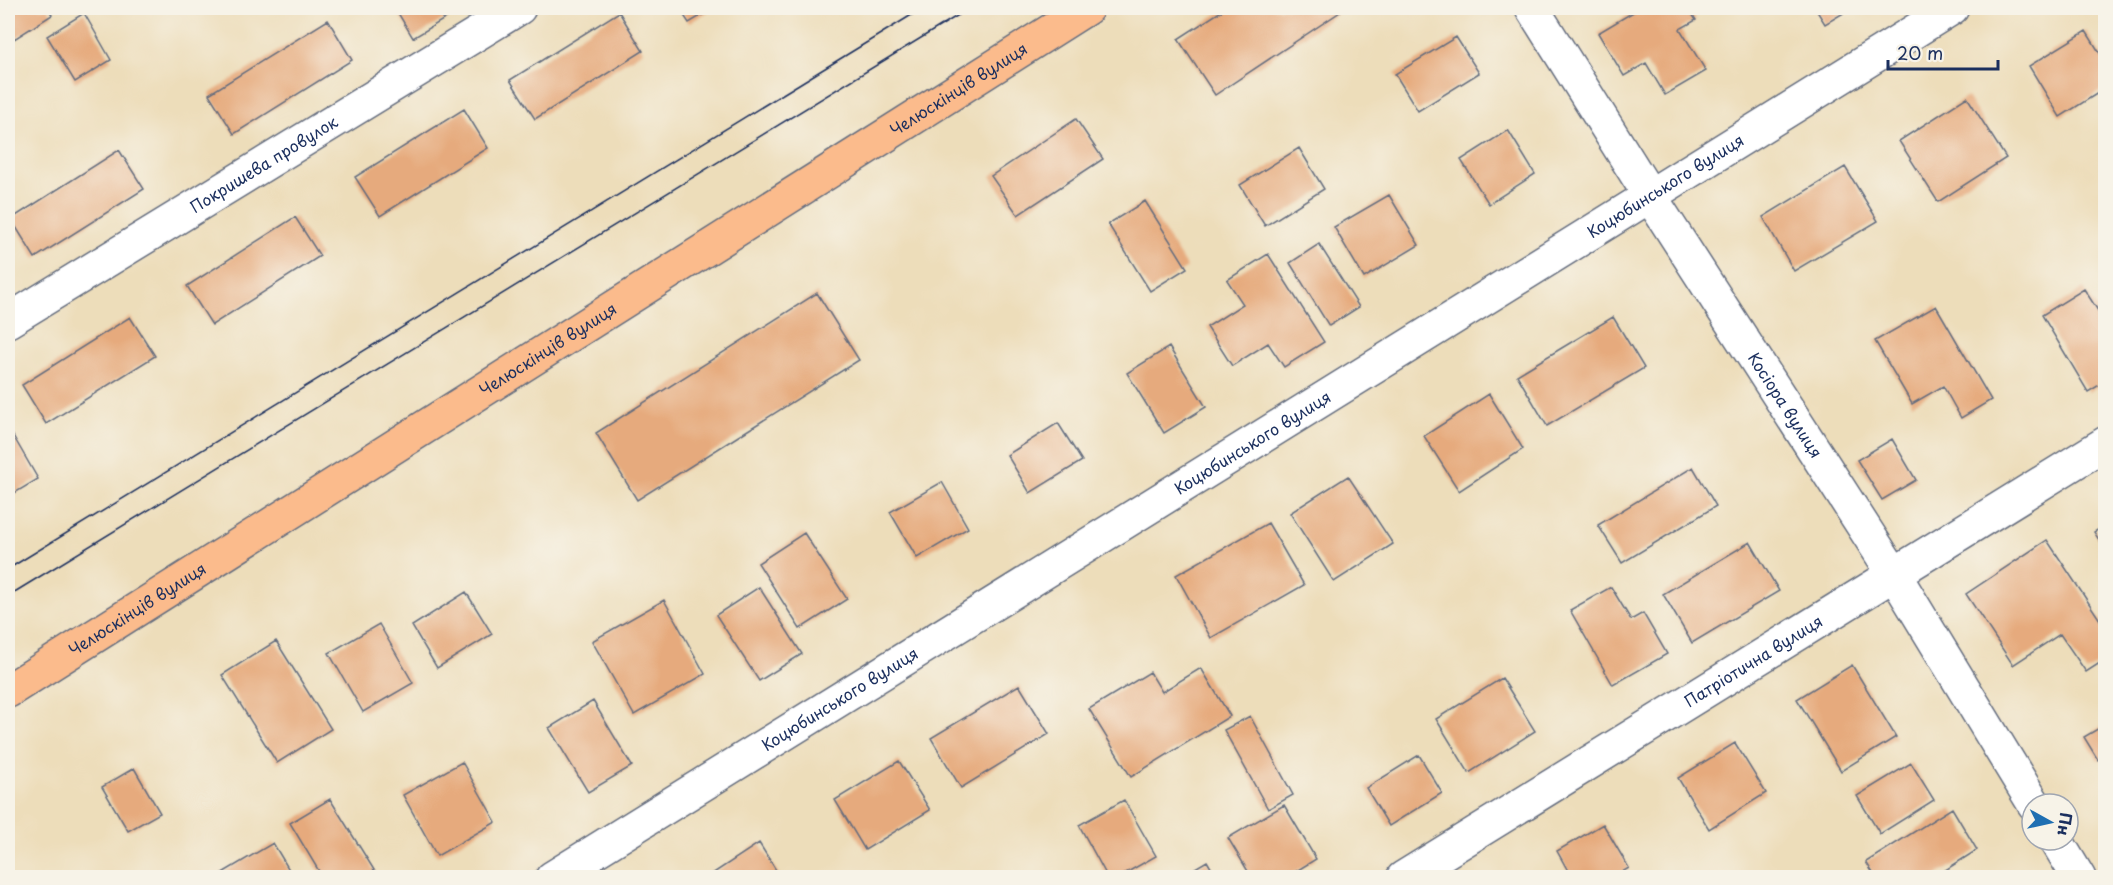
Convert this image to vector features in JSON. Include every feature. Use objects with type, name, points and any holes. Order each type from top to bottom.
[{"type":"main road","name":"Челюскінців вулиця","points":[[8,692],[1087,8]]},
{"type":"street","name":"Покришева провулок","points":[[8,321],[519,8]]},
{"type":"street","name":"Косіора вулиця","points":[[1532,8],[1650,196],[1894,574],[2027,792]]},
{"type":"street","name":"Коцюбинського вулиця","points":[[552,878],[1952,8]]},
{"type":"street","name":"Патріотична вулиця","points":[[1403,878],[2106,443]]},
{"type":"street","points":[[2063,852],[2079,878]]},
{"type":"building","points":[[8,8],[48,8],[52,15],[8,43]]},
{"type":"building","points":[[395,8],[463,8],[413,38]]},
{"type":"building","points":[[679,8],[714,8],[689,23]]},
{"type":"building","points":[[1226,8],[1346,8],[1215,95],[1178,39]]},
{"type":"building","points":[[1640,8],[1688,8],[1696,20],[1680,29],[1706,71],[1665,95],[1646,63],[1624,76],[1598,33]]},
{"type":"building","points":[[1815,8],[1852,8],[1825,24]]},
{"type":"building","points":[[619,12],[643,51],[535,119],[510,80]]},
{"type":"building","points":[[84,13],[111,60],[75,82],[47,36]]},
{"type":"building","points":[[328,20],[352,60],[234,134],[209,94]]},
{"type":"building","points":[[2086,31],[2106,63],[2106,88],[2060,117],[2029,66]]},
{"type":"building","points":[[1456,37],[1479,73],[1418,111],[1395,74]]},
{"type":"building","points":[[1967,97],[2006,158],[1938,202],[1899,141]]},
{"type":"building","points":[[464,109],[488,148],[380,216],[355,177]]},
{"type":"building","points":[[1076,119],[1103,159],[1018,215],[991,176]]},
{"type":"building","points":[[1508,130],[1535,174],[1489,204],[1461,160]]},
{"type":"building","points":[[1299,148],[1324,189],[1265,226],[1240,185]]},
{"type":"building","points":[[119,150],[144,189],[35,258],[11,219]]},
{"type":"building","points":[[1845,167],[1878,221],[1794,271],[1763,217]]},
{"type":"building","points":[[1389,195],[1419,245],[1364,278],[1334,227]]},
{"type":"building","points":[[1145,201],[1187,268],[1150,291],[1108,224]]},
{"type":"building","points":[[295,217],[320,256],[212,325],[187,286]]},
{"type":"building","points":[[1319,244],[1359,307],[1329,326],[1290,263]]},
{"type":"building","points":[[1268,254],[1324,342],[1284,367],[1268,343],[1232,366],[1207,327],[1243,304],[1227,280]]},
{"type":"building","points":[[2084,289],[2106,323],[2106,381],[2088,392],[2042,315]]},
{"type":"building","points":[[817,293],[859,360],[637,500],[596,433]]},
{"type":"building","points":[[1936,306],[1991,400],[1961,418],[1943,386],[1912,404],[1875,341]]},
{"type":"building","points":[[130,317],[155,356],[46,424],[22,385]]},
{"type":"building","points":[[1613,317],[1644,368],[1547,426],[1517,375]]},
{"type":"building","points":[[1169,347],[1206,407],[1164,433],[1127,373]]},
{"type":"building","points":[[1489,394],[1523,449],[1459,491],[1424,436]]},
{"type":"building","points":[[1058,423],[1082,461],[1030,493],[1007,455]]},
{"type":"building","points":[[8,427],[38,479],[8,497]]},
{"type":"building","points":[[1892,439],[1916,480],[1882,500],[1857,460]]},
{"type":"building","points":[[1693,467],[1716,506],[1622,563],[1598,525]]},
{"type":"building","points":[[1348,476],[1393,544],[1334,582],[1290,513]]},
{"type":"building","points":[[942,482],[968,528],[917,558],[890,512]]},
{"type":"building","points":[[1268,523],[1304,585],[1211,638],[1176,575]]},
{"type":"building","points":[[2106,525],[2106,551],[2094,532]]},
{"type":"building","points":[[804,533],[847,599],[800,629],[758,563]]},
{"type":"building","points":[[2047,540],[2106,629],[2106,659],[2086,672],[2060,634],[2013,665],[1966,594]]},
{"type":"building","points":[[1750,542],[1779,591],[1692,643],[1663,594]]},
{"type":"building","points":[[759,587],[802,654],[759,681],[716,615]]},
{"type":"building","points":[[1611,587],[1631,620],[1643,613],[1667,654],[1613,685],[1570,610]]},
{"type":"building","points":[[466,592],[492,634],[437,668],[412,626]]},
{"type":"building","points":[[664,600],[705,674],[634,715],[592,641]]},
{"type":"building","points":[[379,624],[413,683],[363,712],[329,653]]},
{"type":"building","points":[[276,641],[331,729],[277,763],[222,675]]},
{"type":"building","points":[[1852,665],[1896,737],[1841,771],[1797,699]]},
{"type":"building","points":[[1201,668],[1230,716],[1131,777],[1089,709],[1150,672],[1162,692]]},
{"type":"building","points":[[1502,678],[1535,731],[1469,773],[1436,719]]},
{"type":"building","points":[[1019,685],[1049,734],[961,788],[931,738]]},
{"type":"building","points":[[593,701],[632,766],[588,792],[549,728]]},
{"type":"building","points":[[1250,716],[1293,795],[1268,809],[1224,730]]},
{"type":"building","points":[[2106,724],[2106,755],[2098,760],[2084,737]]},
{"type":"building","points":[[1735,743],[1766,793],[1709,829],[1678,778]]},
{"type":"building","points":[[1419,755],[1442,793],[1389,826],[1366,788]]},
{"type":"building","points":[[899,761],[930,810],[865,850],[835,800]]},
{"type":"building","points":[[462,762],[496,822],[437,856],[403,795]]},
{"type":"building","points":[[1911,763],[1934,800],[1880,834],[1857,796]]},
{"type":"building","points":[[134,768],[160,813],[128,831],[102,787]]},
{"type":"building","points":[[330,799],[379,878],[323,878],[290,823]]},
{"type":"building","points":[[1124,800],[1156,856],[1117,878],[1108,878],[1079,825]]},
{"type":"building","points":[[1284,805],[1316,859],[1285,878],[1252,878],[1228,838]]},
{"type":"building","points":[[1952,808],[1977,850],[1933,878],[1876,878],[1866,862]]},
{"type":"building","points":[[1603,824],[1629,868],[1612,878],[1572,878],[1557,851]]},
{"type":"building","points":[[273,843],[294,878],[221,878],[219,875]]},
{"type":"building","points":[[759,843],[781,878],[706,878]]},
{"type":"building","points":[[1207,861],[1217,878],[1187,878],[1185,874]]},
{"type":"tram line","points":[[8,569],[923,8]]},
{"type":"tram line","points":[[8,596],[970,8]]}]
